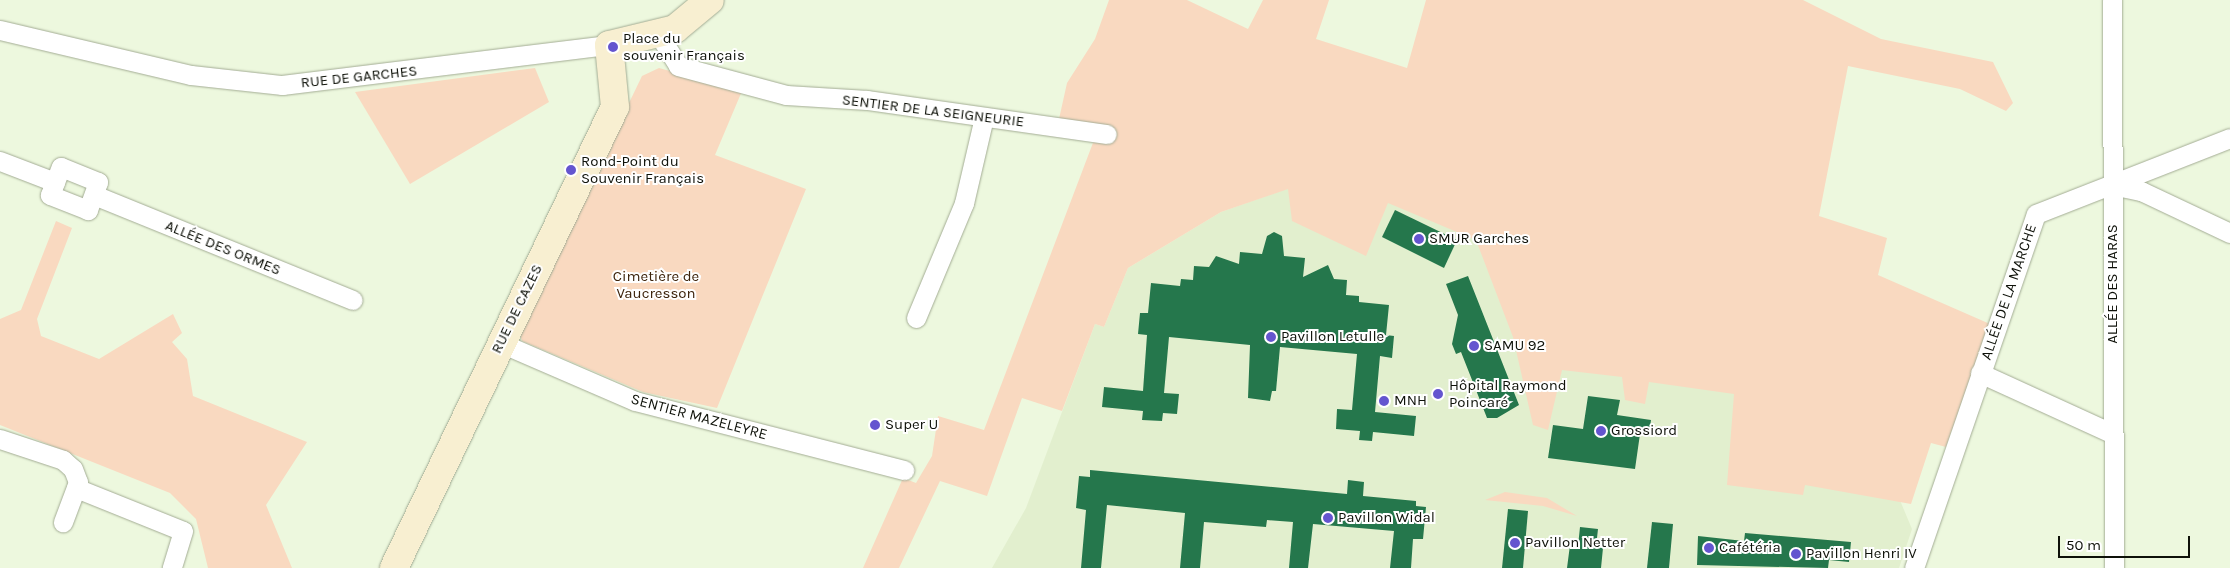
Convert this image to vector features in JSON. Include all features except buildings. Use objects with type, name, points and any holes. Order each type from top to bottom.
[{"type":"street","name":"RUE DE GARCHES","points":[[0,30],[191,75],[282,85],[609,45],[659,35],[686,22],[710,0]]},
{"type":"street","name":"ALLÉE DES HARAS","points":[[2112,0],[2114,568]]},
{"type":"street","name":"SENTIER DE LA SEIGNEURIE","points":[[659,35],[678,66],[772,92],[867,100],[1107,134]]},
{"type":"street","name":"RUE DE CAZES","points":[[394,568],[614,107],[609,45]]},
{"type":"street","points":[[916,318],[964,203],[984,117]]},
{"type":"street","name":"ALLÉE DE LA MARCHE","points":[[1914,568],[2036,214],[2230,138]]},
{"type":"street","name":"ALLÉE DES ORMES","points":[[0,161],[55,182],[61,168],[98,182],[94,195],[353,300]]},
{"type":"street","points":[[2112,185],[2140,191],[2230,233]]},
{"type":"street","name":"SENTIER MAZELEYRE","points":[[501,342],[635,401],[904,470]]},
{"type":"street","points":[[1980,373],[2113,434]]},
{"type":"street","points":[[0,439],[63,460],[74,469],[76,488],[63,522]]},
{"type":"street","points":[[76,488],[183,531],[172,568]]},
{"type":"shaded area","name":"Hôpital Raymond Poincaré","points":[[1335,172],[1486,235],[1899,498],[1912,529],[1899,568],[992,568],[1026,508],[1095,324],[1104,327],[1128,268],[1221,212]]},
{"type":"green space","points":[[1109,0],[1187,0],[1248,29],[1263,0],[1329,0],[1316,39],[1407,68],[1426,0],[1803,0],[1881,39],[1993,62],[2013,103],[2006,111],[1960,89],[1848,66],[1819,216],[1887,238],[1878,275],[1990,324],[1946,447],[1931,443],[1911,504],[1805,485],[1803,495],[1727,485],[1734,394],[1649,382],[1645,404],[1625,400],[1622,377],[1562,370],[1548,430],[1533,425],[1513,337],[1476,240],[1388,203],[1366,256],[1292,221],[1288,189],[1221,212],[1128,268],[1104,327],[1095,324],[1062,411],[1022,398],[987,496],[940,481],[899,568],[863,568],[903,478],[916,483],[932,456],[938,416],[984,430],[1099,127],[1059,119],[1067,83],[1095,39]]},
{"type":"green space","points":[[535,68],[549,102],[410,184],[355,92]]},
{"type":"green space","name":"Cimetière de Vaucresson","points":[[659,68],[742,91],[715,155],[806,189],[717,408],[643,392],[522,341],[519,331],[642,76]]},
{"type":"green space","points":[[56,221],[72,228],[37,319],[41,336],[99,359],[173,314],[182,333],[172,342],[187,359],[193,396],[307,442],[266,505],[292,568],[208,568],[196,519],[170,493],[0,425],[0,319],[21,310]]},
{"type":"green space","points":[[1505,492],[1547,498],[1577,516],[1543,506],[1485,500]]},
{"type":"place","name":"Place du souvenir Français","points":[[613,47]]},
{"type":"place","name":"Rond-Point du Souvenir Français","points":[[571,170]]},
{"type":"place","name":"SMUR Garches","points":[[1419,239]]},
{"type":"place","name":"Pavillon Letulle","points":[[1271,337]]},
{"type":"place","name":"SAMU 92","points":[[1474,346]]},
{"type":"place","name":"Hôpital Raymond Poincaré","points":[[1438,394]]},
{"type":"place","name":"MNH","points":[[1384,401]]},
{"type":"place","name":"Super U","points":[[875,425]]},
{"type":"place","name":"Grossiord","points":[[1601,431]]},
{"type":"place","name":"Pavillon Widal","points":[[1328,518]]},
{"type":"place","name":"Pavillon Netter","points":[[1515,543]]},
{"type":"place","name":"Cafétéria","points":[[1709,548]]},
{"type":"place","name":"Pavillon Henri IV","points":[[1796,554]]}]
